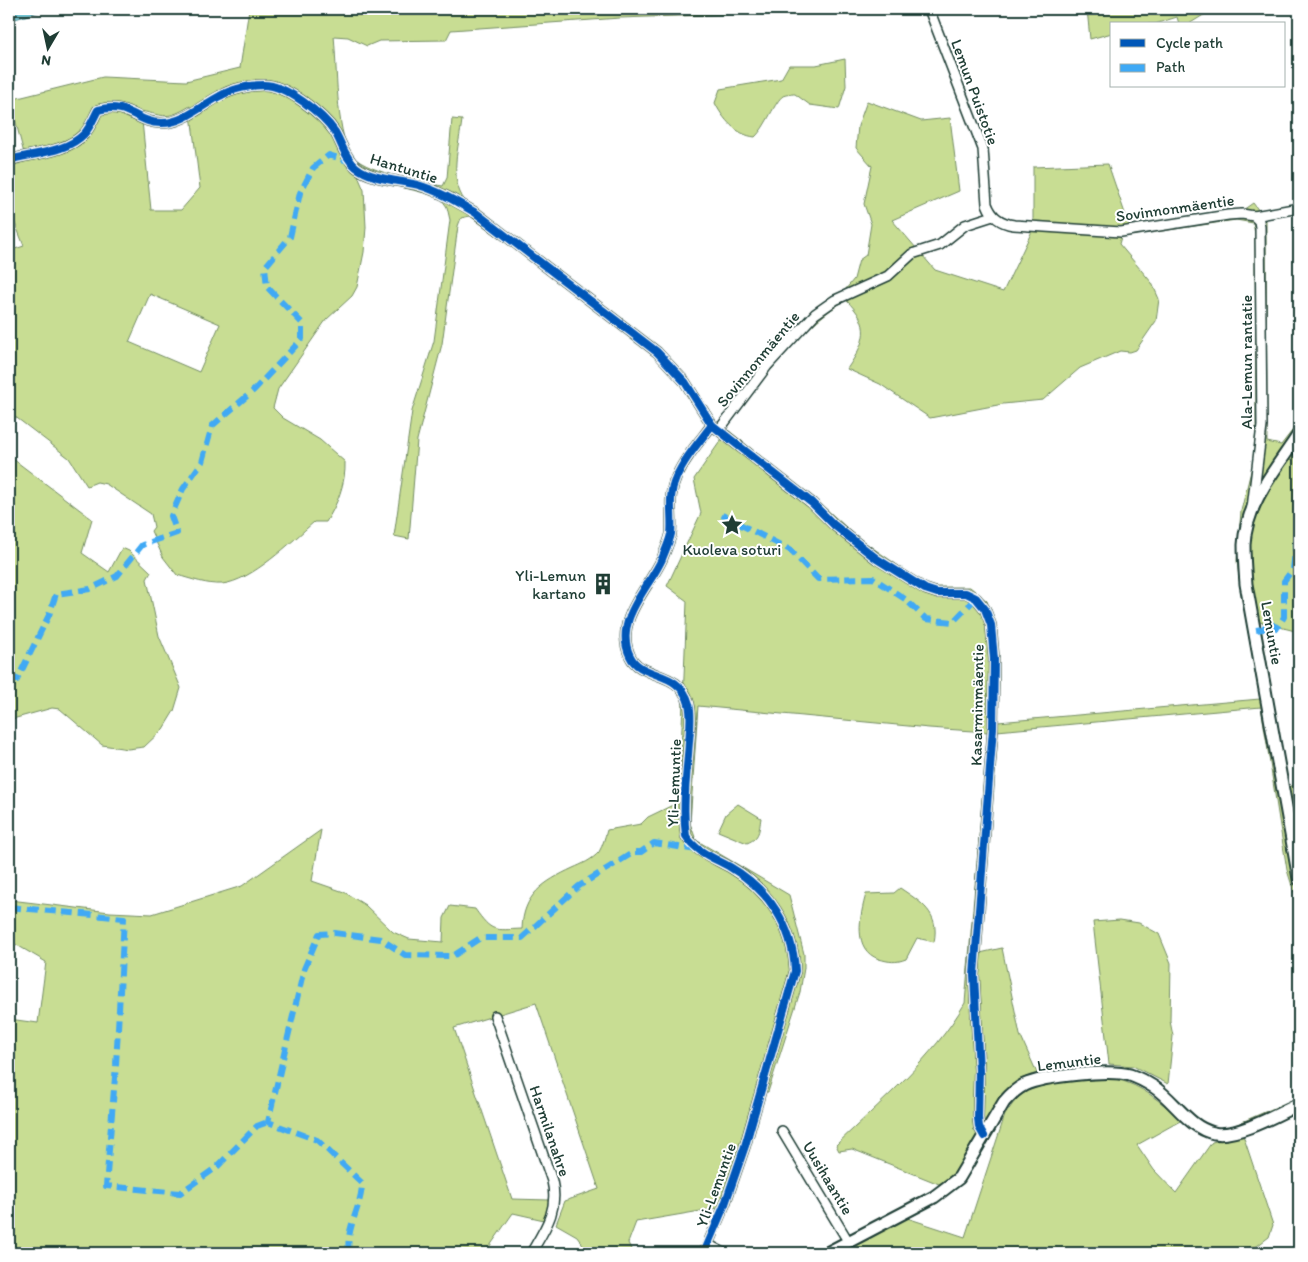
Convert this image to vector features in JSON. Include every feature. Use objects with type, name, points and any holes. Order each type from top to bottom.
[{"type":"street","name":"Lemun Puistotie","points":[[929,9],[983,149],[988,204],[993,216]]},
{"type":"street","name":"Hantuntie","points":[[9,160],[59,148],[74,142],[85,134],[98,110],[111,106],[161,124],[173,122],[222,95],[244,88],[273,85],[284,89],[327,121],[350,161],[358,169],[419,186],[458,202],[476,213],[657,352],[684,382],[715,427]]},
{"type":"street","name":"Sovinnonmäentie","points":[[715,427],[815,314],[835,300],[888,276],[912,254],[940,245],[965,226],[993,216],[1006,224],[1121,232],[1228,215],[1242,214],[1254,216],[1299,208]]},
{"type":"street","name":"Ala-Lemun rantatie","points":[[1252,509],[1262,426],[1260,227],[1259,221],[1254,216]]},
{"type":"street","name":"Kasarminmäentie","points":[[715,427],[877,559],[925,589],[938,593],[966,593],[976,598],[985,609],[991,625],[994,659],[993,728],[974,975],[979,1070],[978,1118],[979,1127],[984,1136]]},
{"type":"street","name":"Yli-Lemuntie","points":[[706,1249],[745,1146],[795,971],[794,953],[790,937],[773,905],[748,878],[699,850],[686,836],[689,705],[679,685],[640,666],[631,658],[627,648],[628,625],[634,607],[642,590],[659,566],[668,545],[671,534],[670,502],[676,478],[691,453],[715,427]]},
{"type":"street","name":"Lemuntie","points":[[1299,434],[1260,492],[1252,509],[1244,544],[1246,584],[1299,879]]},
{"type":"street","name":"Harmilanahre","points":[[495,1016],[552,1180],[555,1197],[551,1218],[532,1253]]},
{"type":"street","name":"Lemuntie","points":[[827,1253],[919,1205],[948,1187],[959,1178],[969,1164],[1004,1102],[1019,1088],[1038,1081],[1117,1073],[1141,1079],[1162,1092],[1196,1125],[1215,1134],[1235,1132],[1299,1104]]},
{"type":"street","name":"Uusihaantie","points":[[782,1131],[848,1241]]},
{"type":"street","points":[[706,1249],[724,1253]]},
{"type":"green space","points":[[249,9],[822,9],[823,11],[620,18],[451,30],[446,40],[379,41],[367,46],[348,37],[334,36],[342,129],[345,143],[350,153],[356,159],[379,171],[443,186],[447,178],[452,119],[462,120],[456,172],[460,192],[465,201],[581,289],[578,296],[470,216],[461,218],[458,226],[442,344],[417,440],[409,539],[394,536],[412,411],[434,341],[450,220],[447,207],[440,197],[358,176],[364,190],[366,227],[364,252],[357,287],[352,296],[326,320],[278,389],[273,408],[283,418],[320,440],[345,462],[344,478],[340,493],[326,522],[314,522],[283,550],[246,576],[222,584],[211,584],[177,575],[163,557],[151,531],[154,527],[151,514],[106,484],[97,482],[87,486],[69,458],[9,412],[9,251],[24,246],[9,208],[9,167],[26,161],[10,100],[103,77],[186,81],[240,68]],"holes":[[[190,106],[200,188],[181,210],[151,210],[141,111],[166,116]],[[150,294],[220,324],[199,372],[129,342]]]},
{"type":"green space","points":[[1087,9],[1213,9],[1192,22],[1178,22],[1177,17],[1161,22],[1110,22],[1110,34],[1090,39]]},
{"type":"green space","points":[[845,59],[846,86],[839,109],[810,105],[795,94],[784,96],[777,103],[755,137],[736,130],[722,115],[715,103],[720,89],[781,79],[789,65],[816,65]]},
{"type":"green space","points":[[867,101],[921,121],[950,118],[959,191],[892,220],[935,270],[1003,292],[1033,229],[1033,167],[1108,164],[1130,228],[1243,210],[1253,203],[1266,220],[1267,442],[1281,445],[1299,422],[1299,632],[1260,622],[1288,787],[1299,784],[1299,908],[1287,870],[1261,707],[997,731],[980,953],[1002,948],[1020,1035],[1037,1073],[1023,1078],[1011,1087],[956,1174],[939,1184],[852,1149],[839,1151],[836,1145],[906,1078],[938,1042],[965,1003],[988,732],[698,706],[690,823],[696,840],[789,895],[804,954],[800,992],[768,1092],[756,1091],[741,1144],[718,1208],[636,1222],[628,1243],[633,1253],[589,1253],[577,1236],[556,1224],[565,1201],[599,1189],[536,1003],[454,1028],[512,1199],[549,1200],[544,1220],[513,1213],[485,1253],[9,1253],[9,1019],[38,1023],[46,962],[10,941],[10,900],[110,912],[152,914],[242,886],[321,830],[312,881],[344,892],[365,905],[393,932],[409,939],[443,942],[444,918],[450,906],[475,909],[494,928],[505,930],[522,929],[526,907],[537,891],[544,884],[562,873],[587,862],[596,855],[602,847],[607,830],[641,824],[648,817],[679,802],[687,601],[667,586],[701,513],[694,479],[728,430],[824,507],[857,537],[929,587],[970,587],[987,601],[992,615],[999,659],[998,722],[1260,699],[1237,561],[1241,511],[1254,459],[1256,427],[1255,234],[1253,223],[1236,220],[1121,237],[1119,244],[1152,283],[1159,299],[1156,321],[1136,350],[1130,352],[1120,351],[1080,368],[1043,400],[1003,404],[930,418],[880,384],[847,369],[859,350],[862,341],[863,325],[860,317],[846,300],[817,321],[792,345],[747,399],[740,394],[809,313],[845,290],[854,279],[859,260],[866,255],[871,224],[864,204],[872,166],[856,148],[858,126]]},
{"type":"green space","points":[[9,456],[92,519],[82,553],[109,572],[122,548],[129,551],[151,572],[147,579],[159,636],[181,688],[174,711],[163,729],[144,747],[128,749],[102,745],[60,709],[52,708],[9,720]]},
{"type":"green space","points":[[738,804],[761,818],[757,836],[747,843],[718,831],[726,814]]},
{"type":"green space","points":[[900,888],[922,904],[932,916],[935,932],[934,942],[917,938],[906,959],[896,962],[886,961],[870,955],[865,948],[861,940],[860,922],[866,894],[894,893]]},
{"type":"green space","points":[[1120,920],[1139,923],[1159,934],[1171,963],[1170,1021],[1173,1036],[1168,1084],[1133,1066],[1109,1064],[1093,922]]},
{"type":"green space","points":[[1115,1079],[1143,1090],[1182,1120],[1137,1145],[1154,1170],[1176,1193],[1212,1142],[1243,1135],[1273,1225],[1269,1237],[1257,1246],[1236,1250],[1234,1253],[851,1253],[845,1251],[884,1227],[907,1218],[965,1237],[1005,1115],[1018,1098],[1031,1089],[1054,1083]]},
{"type":"green space","points":[[1299,1097],[1299,1111],[1243,1135],[1235,1125]]},
{"type":"water","points":[[9,9],[47,9],[9,21]]},
{"type":"marked path","points":[[9,681],[17,680],[49,615],[56,594],[90,589],[117,576],[142,545],[177,533],[171,516],[183,489],[202,462],[212,426],[254,390],[302,339],[302,323],[267,287],[265,267],[290,237],[300,193],[313,168],[329,155],[351,162]]},
{"type":"marked path","points":[[722,515],[790,550],[818,579],[873,578],[905,599],[926,619],[953,622],[976,598]]},
{"type":"marked path","points":[[1256,630],[1263,629],[1269,622],[1277,628],[1284,617],[1284,581],[1293,569],[1296,543],[1299,540]]},
{"type":"marked path","points":[[349,1253],[349,1235],[362,1183],[317,1140],[268,1122],[304,969],[319,934],[335,933],[381,939],[405,955],[453,956],[480,938],[522,938],[579,886],[634,852],[641,852],[654,843],[697,850]]},
{"type":"marked path","points":[[9,907],[124,918],[116,1065],[106,1186],[180,1193],[217,1167],[257,1126],[268,1122]]},
{"type":"cycle path","points":[[9,160],[49,152],[77,140],[86,132],[98,110],[118,108],[146,120],[162,123],[185,117],[220,96],[236,89],[264,85],[283,90],[293,95],[322,117],[335,132],[344,151],[356,167],[370,175],[426,187],[476,213],[657,352],[685,382],[712,425],[812,503],[834,525],[877,559],[925,589],[937,593],[966,593],[976,598],[985,609],[991,625],[994,659],[993,728],[974,975],[979,1070],[978,1118],[979,1127],[984,1136]]},
{"type":"cycle path","points":[[704,1253],[725,1204],[745,1146],[795,971],[793,955],[784,924],[767,898],[744,876],[700,850],[686,836],[685,801],[690,723],[689,704],[678,685],[635,664],[626,643],[626,630],[629,618],[662,559],[671,534],[673,485],[687,457],[712,425]]},
{"type":"place","name":"Kuoleva soturi","points":[[732,525]]},
{"type":"place","name":"Yli-Lemun kartano","points":[[603,584]]}]
